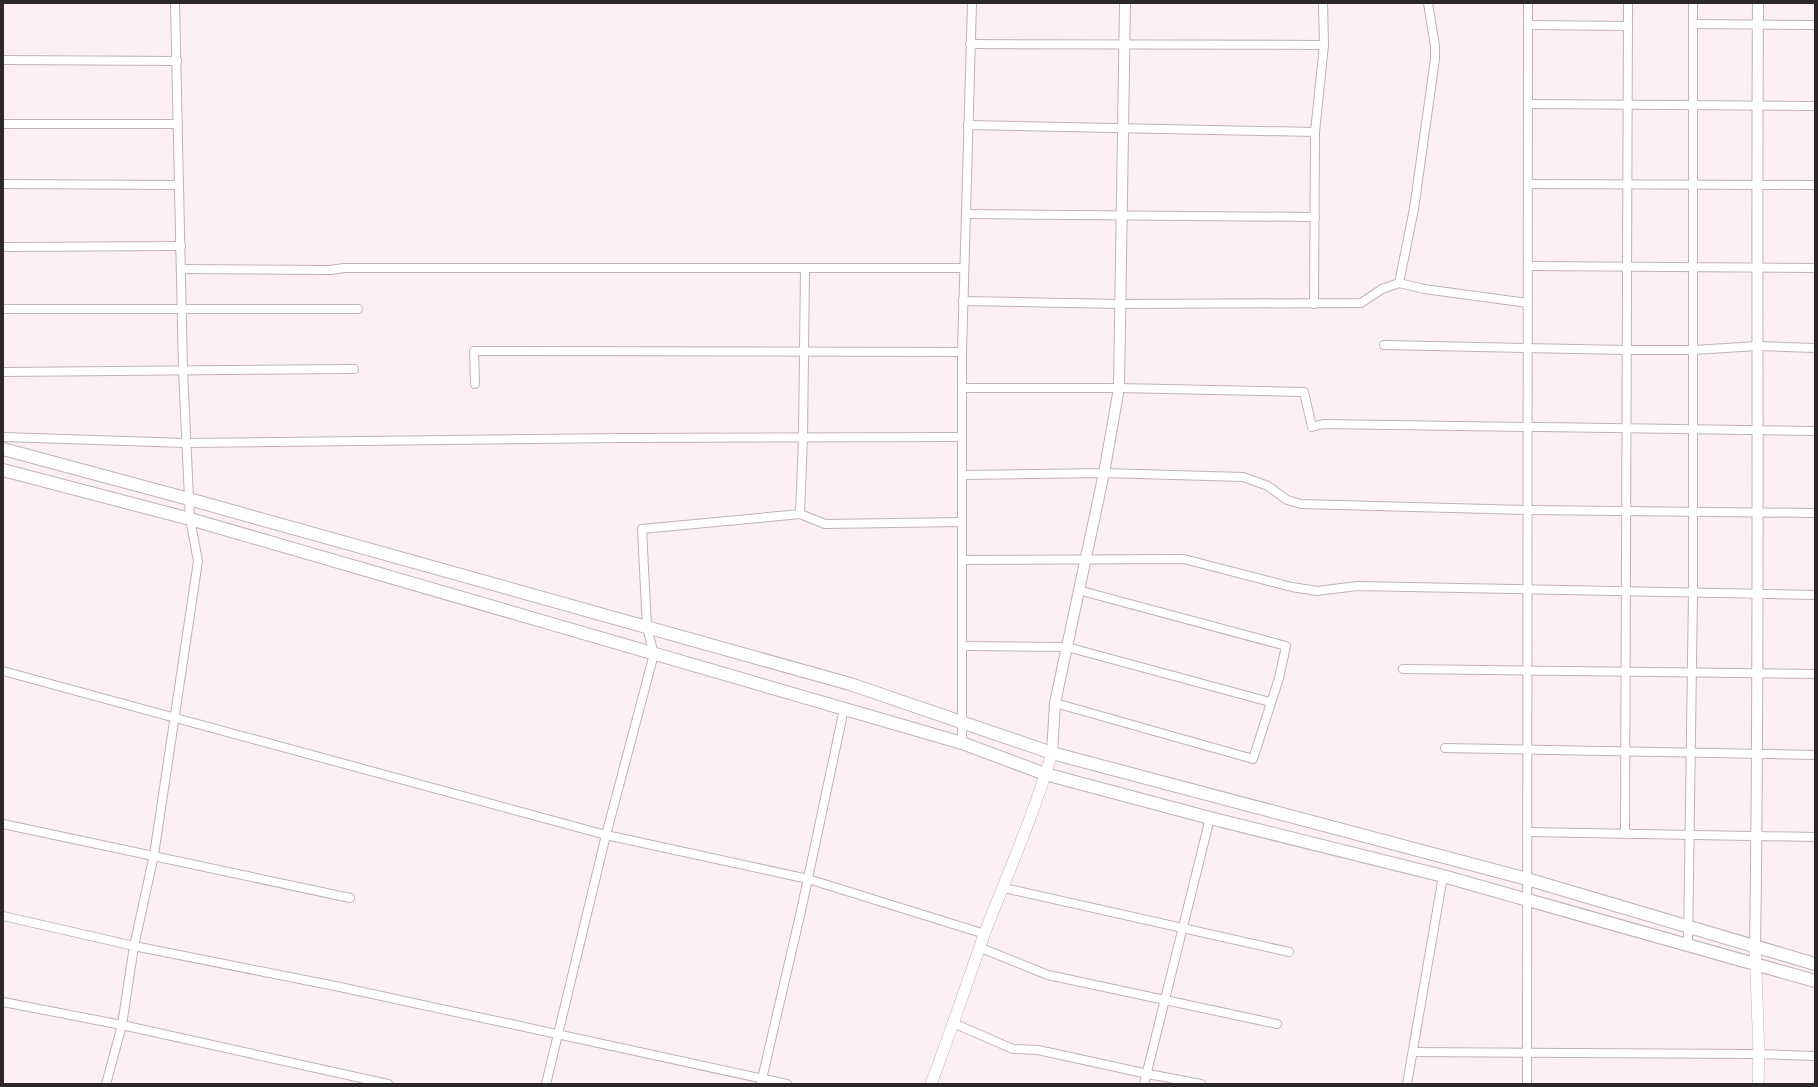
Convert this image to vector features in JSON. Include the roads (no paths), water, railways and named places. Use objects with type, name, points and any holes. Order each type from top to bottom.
[{"type":"main road","points":[[3,449],[189,499],[850,684],[1052,753],[1527,879],[1815,964]]},
{"type":"main road","points":[[3,470],[190,519],[962,743],[1045,774],[1210,818],[1443,876],[1815,981]]},
{"type":"main road","points":[[931,1084],[985,934],[1004,888],[1052,753]]},
{"type":"main road","points":[[1755,947],[1759,1054],[1758,1084]]},
{"type":"street","points":[[106,1084],[122,1025],[134,946],[154,855],[198,561],[190,519],[186,443],[175,3]]},
{"type":"street","points":[[962,743],[962,352],[972,3]]},
{"type":"street","points":[[1052,753],[1055,703],[1084,560],[1104,473],[1119,388],[1123,215],[1125,3]]},
{"type":"street","points":[[1314,304],[1315,132],[1324,45],[1323,3]]},
{"type":"street","points":[[1399,283],[1414,209],[1435,59],[1435,46],[1428,3]]},
{"type":"street","points":[[1527,1084],[1529,348],[1528,3]]},
{"type":"street","points":[[1625,834],[1628,3]]},
{"type":"street","points":[[1688,945],[1693,592],[1694,3]]},
{"type":"street","points":[[1755,947],[1759,673],[1757,346],[1758,3]]},
{"type":"street","points":[[1693,24],[1815,25]]},
{"type":"street","points":[[1528,25],[1628,26]]},
{"type":"street","points":[[970,44],[1324,45]]},
{"type":"street","points":[[3,60],[176,61]]},
{"type":"street","points":[[1528,104],[1815,106]]},
{"type":"street","points":[[3,124],[178,124]]},
{"type":"street","points":[[968,125],[1315,132]]},
{"type":"street","points":[[3,184],[179,185]]},
{"type":"street","points":[[1528,184],[1758,184],[1815,186]]},
{"type":"street","points":[[966,214],[1315,217]]},
{"type":"street","points":[[3,247],[181,246]]},
{"type":"street","points":[[1528,266],[1815,268]]},
{"type":"street","points":[[181,268],[330,270],[344,268],[964,268]]},
{"type":"street","points":[[800,514],[804,437],[804,268]]},
{"type":"street","points":[[963,301],[1121,304],[1361,303],[1382,289],[1399,283],[1424,289],[1528,303]]},
{"type":"street","points":[[3,309],[358,309]]},
{"type":"street","points":[[1384,345],[1627,350],[1694,350],[1757,346],[1815,348]]},
{"type":"street","points":[[476,384],[474,351],[962,352]]},
{"type":"street","points":[[3,372],[354,368]]},
{"type":"street","points":[[962,388],[1119,388],[1304,392],[1312,427],[1323,424],[1815,431]]},
{"type":"street","points":[[3,437],[186,443],[804,437],[962,437]]},
{"type":"street","points":[[962,475],[1104,473],[1243,477],[1268,486],[1287,500],[1301,504],[1528,510],[1815,513]]},
{"type":"street","points":[[546,1084],[606,835],[654,654],[647,628],[642,529],[800,514],[824,524],[962,522]]},
{"type":"street","points":[[962,560],[1184,559],[1292,587],[1318,591],[1357,586],[1815,595]]},
{"type":"street","points":[[1055,703],[1253,759],[1270,702],[1279,678],[1286,646],[1078,590]]},
{"type":"street","points":[[962,646],[1067,647],[1270,702]]},
{"type":"street","points":[[1403,669],[1692,674],[1815,674]]},
{"type":"street","points":[[3,671],[606,835],[808,879],[985,934]]},
{"type":"street","points":[[762,1081],[808,879],[844,709]]},
{"type":"street","points":[[1445,748],[1815,755]]},
{"type":"street","points":[[1144,1084],[1148,1074],[1210,818]]},
{"type":"street","points":[[3,824],[350,898]]},
{"type":"street","points":[[1527,832],[1815,837]]},
{"type":"street","points":[[1407,1084],[1443,876]]},
{"type":"street","points":[[1004,888],[1289,952]]},
{"type":"street","points":[[3,916],[134,946],[340,987],[558,1034],[762,1081],[787,1084]]},
{"type":"street","points":[[981,948],[1048,976],[1277,1024]]},
{"type":"street","points":[[3,1002],[122,1025],[388,1084]]},
{"type":"street","points":[[953,1023],[1013,1049],[1038,1050],[1200,1084]]},
{"type":"street","points":[[1413,1052],[1528,1054],[1759,1054],[1815,1056]]}]
